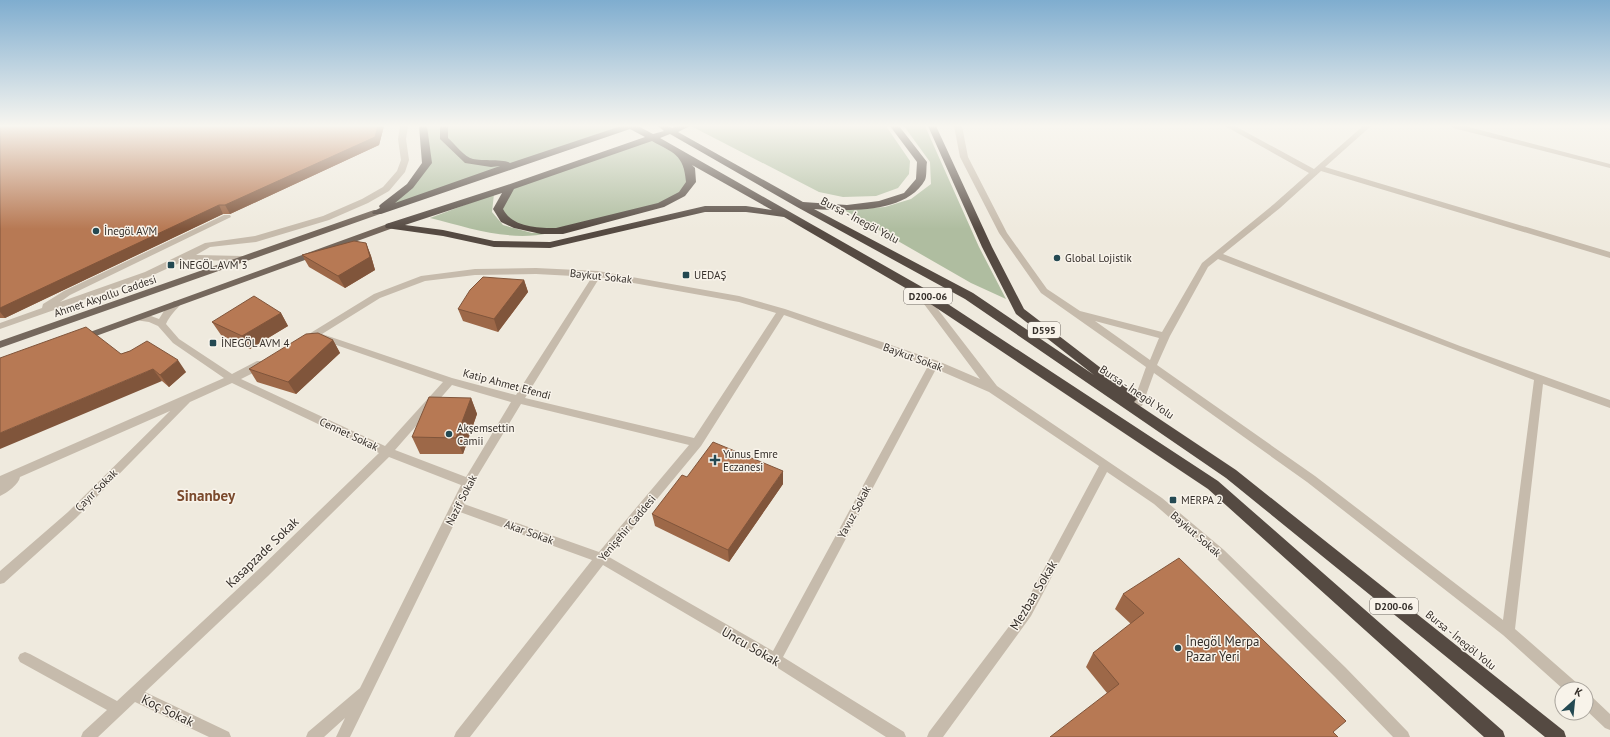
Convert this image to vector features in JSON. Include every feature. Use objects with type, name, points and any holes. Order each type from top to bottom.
[{"type":"highway","points":[[377,212],[410,186],[427,163],[427,160]]},
{"type":"highway","points":[[467,160],[491,164],[518,162]]},
{"type":"highway","points":[[377,212],[523,160]]},
{"type":"highway","points":[[390,226],[589,160]]},
{"type":"highway","points":[[510,187],[498,209],[504,219],[518,226],[551,232],[563,231],[661,205],[682,194],[691,182],[690,168],[685,160]]},
{"type":"highway","name":"D200-06","points":[[692,160],[792,216],[918,290],[1213,485],[1497,737]]},
{"type":"highway","name":"Bursa - İnegöl Yolu","points":[[722,160],[800,205],[969,296],[1231,474],[1558,737]]},
{"type":"highway","points":[[800,205],[848,208],[880,204],[907,195],[922,179],[921,160]]},
{"type":"highway","name":"D595","points":[[948,160],[987,247],[1020,311],[1231,474]]},
{"type":"highway","points":[[390,226],[443,233],[494,244],[550,245],[705,209],[746,209],[792,216]]},
{"type":"main road","name":"Ahmet Akyollu Caddesi","points":[[0,345],[377,212]]},
{"type":"main road","points":[[73,342],[390,226]]},
{"type":"street","points":[[0,326],[158,270],[185,258],[203,246],[256,239],[313,223],[351,208],[379,194],[397,178],[404,166],[405,160]]},
{"type":"street","points":[[966,160],[1003,233],[1044,291],[1311,479],[1508,631],[1564,681]]},
{"type":"street","points":[[1299,160],[1318,170],[1610,255]]},
{"type":"street","points":[[1138,403],[1165,336],[1205,265],[1329,160]]},
{"type":"street","points":[[1588,160],[1610,166]]},
{"type":"street","points":[[27,317],[67,293],[227,217]]},
{"type":"street","points":[[200,230],[203,246]]},
{"type":"street","points":[[1216,255],[1457,348],[1610,404]]},
{"type":"street","points":[[144,256],[158,270]]},
{"type":"street","points":[[185,258],[243,259]]},
{"type":"street","name":"Baykut Sokak","points":[[301,343],[377,296],[424,278],[482,272],[536,271],[598,274],[683,288],[739,300],[782,311],[934,364],[993,389],[1158,501],[1220,554],[1340,672],[1403,737]]},
{"type":"street","name":"Nazif Sokak","points":[[343,737],[468,483],[518,400],[598,274]]},
{"type":"street","points":[[918,290],[993,389]]},
{"type":"street","points":[[138,318],[151,319],[161,324],[167,313],[177,303]]},
{"type":"street","name":"Yenişehir Caddesi","points":[[460,737],[601,558],[697,443],[782,311]]},
{"type":"street","points":[[1077,313],[1165,336]]},
{"type":"street","name":"Cennet Sokak","points":[[161,324],[176,341],[232,379],[386,452],[468,483]]},
{"type":"street","name":"Katip Ahmet Efendi","points":[[315,335],[450,381],[518,400],[697,443]]},
{"type":"street","points":[[0,481],[232,379],[274,357]]},
{"type":"street","name":"Yavuz Sokak","points":[[775,660],[934,364]]},
{"type":"street","points":[[1508,631],[1539,378]]},
{"type":"street","name":"Kasapzade Sokak","points":[[88,737],[264,572],[386,452],[450,381]]},
{"type":"street","name":"Çayır Sokak","points":[[0,579],[72,515],[189,398]]},
{"type":"street","name":"Mezbaa Sokak","points":[[934,737],[1027,612],[1105,465]]},
{"type":"street","points":[[0,491],[26,469]]},
{"type":"street","name":"Akar Sokak","points":[[457,506],[601,558]]},
{"type":"street","name":"Uncu Sokak","points":[[601,558],[775,660],[899,737]]},
{"type":"street","points":[[25,658],[118,709]]},
{"type":"street","points":[[313,737],[367,690]]},
{"type":"street","name":"Koç Sokak","points":[[134,694],[224,737]]},
{"type":"street","points":[[1594,708],[1610,722]]},
{"type":"green space","points":[[427,160],[529,160],[377,212],[410,186],[427,163]]},
{"type":"green space","points":[[588,160],[684,160],[691,182],[682,194],[661,205],[563,231],[518,226],[498,209],[510,187]]},
{"type":"green space","points":[[758,160],[910,161],[909,174],[898,188],[876,196],[843,197],[819,192]]},
{"type":"green space","points":[[929,160],[940,160],[979,247],[1006,299],[971,283],[844,210],[885,207],[911,199],[931,184]]},
{"type":"green space","points":[[494,194],[492,212],[503,225],[532,233],[550,233],[520,236],[505,235],[475,230],[430,218]]},
{"type":"building","points":[[0,160],[323,160],[225,205],[219,205],[0,308]]},
{"type":"building","points":[[354,241],[366,243],[370,257],[338,276],[302,255]]},
{"type":"building","points":[[483,277],[524,280],[494,319],[458,309],[470,290]]},
{"type":"building","points":[[254,296],[281,313],[242,336],[212,322]]},
{"type":"building","points":[[86,327],[121,354],[130,351],[147,341],[178,360],[160,375],[153,369],[0,433],[0,358]]},
{"type":"building","points":[[318,333],[333,340],[288,382],[249,369],[306,334]]},
{"type":"building","points":[[429,397],[471,398],[456,438],[412,437]]},
{"type":"building","points":[[713,442],[783,471],[728,550],[652,514],[682,475],[687,477]]},
{"type":"building","name":"İnegöl Merpa Pazar Yeri","points":[[1179,558],[1346,721],[1333,732],[1338,737],[1050,737],[1119,684],[1093,653],[1144,613],[1123,594]]},
{"type":"place","name":"İnegöl AVM","points":[[96,231]]},
{"type":"place","name":"Global Lojistik","points":[[1057,258]]},
{"type":"place","name":"İNEGÖL AVM 3","points":[[171,265]]},
{"type":"place","name":"UEDAŞ","points":[[686,275]]},
{"type":"place","name":"İNEGÖL AVM 4","points":[[213,343]]},
{"type":"place","name":"Akşemsettin Camii","points":[[449,434]]},
{"type":"place","name":"Yunus Emre Eczanesi","points":[[715,460]]},
{"type":"place","name":"MERPA 2","points":[[1173,500]]},
{"type":"place","name":"İnegöl Merpa Pazar Yeri","points":[[1178,648]]},
{"type":"district","name":"Sinanbey","points":[[206,496]]}]
